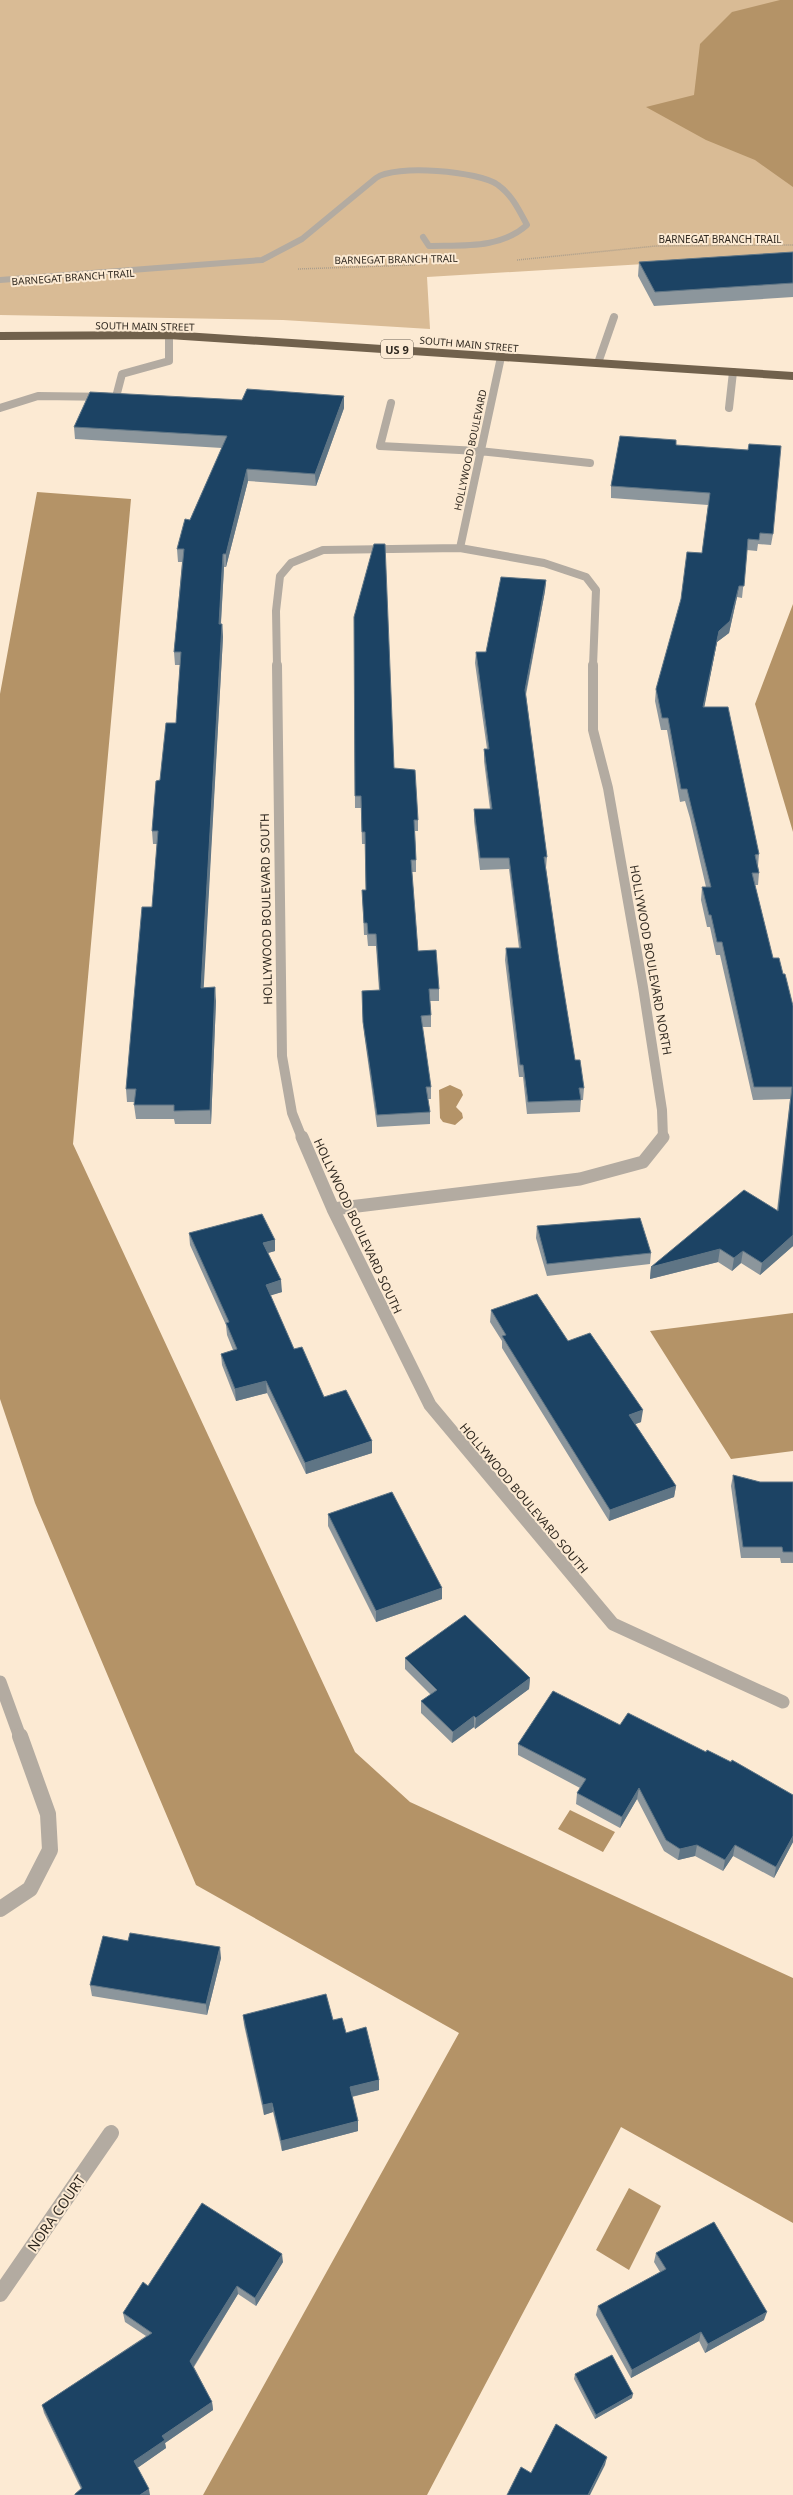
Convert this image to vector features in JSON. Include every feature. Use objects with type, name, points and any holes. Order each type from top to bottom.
[{"type":"highway","name":"SOUTH MAIN STREET","points":[[0,336],[169,335],[793,376]]},
{"type":"street","points":[[0,280],[262,260],[280,254],[298,244],[385,172],[468,172],[490,178],[506,190],[520,209],[527,225],[521,233],[508,239],[472,245],[429,246],[423,238]]},
{"type":"street","points":[[598,363],[614,317]]},
{"type":"street","points":[[0,408],[38,396],[116,396],[122,374],[169,361],[169,335]]},
{"type":"street","name":"HOLLYWOOD BOULEVARD","points":[[460,548],[479,451],[501,357]]},
{"type":"street","points":[[729,408],[733,372]]},
{"type":"street","points":[[391,403],[380,446],[479,451],[590,463]]},
{"type":"street","name":"HOLLYWOOD BOULEVARD SOUTH","points":[[460,548],[323,550],[291,563],[280,576],[276,611],[282,1056],[292,1113],[316,1174],[430,1405],[613,1624],[783,1702]]},
{"type":"street","name":"HOLLYWOOD BOULEVARD NORTH","points":[[333,1209],[580,1179],[643,1162],[663,1139],[662,1110],[643,987],[608,788],[594,730],[592,696],[596,590],[586,577],[544,563],[460,548]]},
{"type":"street","points":[[0,1682],[48,1814],[50,1850],[30,1889],[0,1909]]},
{"type":"street","name":"NORA COURT","points":[[0,2294],[111,2132]]},
{"type":"path","name":"BARNEGAT BRANCH TRAIL","points":[[517,260],[656,246],[793,245]]},
{"type":"path","name":"BARNEGAT BRANCH TRAIL","points":[[292,269],[366,265],[415,265]]},
{"type":"shaded area","points":[[0,0],[793,0],[793,255],[427,277],[430,329],[283,320],[0,315]]},
{"type":"shaded area","points":[[780,0],[793,0],[793,187],[755,160],[706,140],[646,107],[694,95],[700,44],[732,12]]},
{"type":"shaded area","points":[[37,492],[131,499],[73,1144],[355,1752],[410,1802],[793,1978],[793,2223],[621,2127],[427,2495],[203,2495],[459,2033],[196,1885],[35,1503],[0,1399],[0,694]]},
{"type":"shaded area","points":[[793,604],[793,832],[755,704]]},
{"type":"shaded area","points":[[450,1085],[461,1090],[463,1095],[456,1107],[462,1113],[463,1118],[455,1125],[443,1122],[440,1118],[439,1090]]},
{"type":"shaded area","points":[[793,1313],[793,1451],[731,1459],[650,1331]]},
{"type":"shaded area","points":[[570,1810],[615,1832],[603,1852],[558,1829]]},
{"type":"shaded area","points":[[629,2188],[661,2206],[629,2270],[596,2250]]},
{"type":"building","points":[[793,252],[793,283],[655,292],[639,262]]},
{"type":"building","points":[[247,389],[344,396],[315,474],[247,469],[226,554],[223,554],[219,624],[222,624],[201,988],[215,987],[210,1110],[174,1111],[174,1105],[134,1105],[136,1089],[126,1089],[142,907],[152,907],[158,831],[152,831],[156,781],[160,780],[166,723],[176,723],[181,652],[174,652],[184,549],[177,549],[185,519],[190,520],[227,436],[74,427],[90,392],[242,400]]},
{"type":"building","points":[[620,436],[676,440],[676,445],[748,450],[749,444],[781,446],[773,534],[760,533],[759,540],[748,539],[744,586],[739,586],[730,621],[719,631],[703,707],[728,707],[759,854],[755,855],[759,873],[752,873],[773,958],[779,958],[783,974],[785,974],[793,1006],[793,1235],[762,1263],[743,1251],[734,1258],[720,1249],[651,1267],[744,1190],[778,1211],[792,1087],[754,1087],[722,942],[717,942],[711,915],[709,915],[702,887],[711,887],[687,789],[681,789],[668,718],[662,718],[656,689],[681,599],[687,552],[702,553],[710,493],[611,486]]},
{"type":"building","points":[[374,544],[385,544],[394,768],[415,770],[418,820],[414,820],[416,860],[411,860],[418,951],[436,950],[439,989],[429,989],[431,1015],[421,1016],[431,1087],[426,1087],[430,1112],[377,1115],[363,1022],[362,991],[380,990],[376,934],[368,934],[367,923],[364,923],[362,890],[366,890],[365,832],[362,832],[361,796],[355,796],[354,617]]},
{"type":"building","points":[[501,577],[546,580],[525,690],[547,857],[544,857],[559,961],[575,1060],[580,1060],[584,1088],[579,1088],[581,1100],[528,1102],[523,1065],[520,1065],[506,948],[521,948],[509,858],[480,858],[474,809],[492,809],[484,749],[489,749],[476,652],[486,652]]},
{"type":"building","points":[[262,1214],[275,1240],[263,1243],[281,1280],[266,1285],[294,1349],[302,1347],[324,1397],[346,1390],[372,1441],[305,1463],[266,1381],[235,1389],[221,1354],[237,1349],[226,1323],[229,1322],[189,1233]]},
{"type":"building","points":[[640,1218],[651,1253],[547,1264],[537,1226]]},
{"type":"building","points":[[537,1294],[568,1341],[590,1333],[643,1410],[629,1415],[676,1486],[610,1510],[502,1336],[506,1335],[491,1310]]},
{"type":"building","points":[[733,1475],[760,1482],[793,1482],[793,1552],[783,1552],[782,1547],[743,1547]]},
{"type":"building","points":[[392,1492],[442,1588],[376,1611],[328,1514]]},
{"type":"building","points":[[465,1615],[530,1678],[476,1718],[474,1716],[453,1732],[421,1701],[437,1690],[405,1658]]},
{"type":"building","points":[[553,1691],[620,1725],[628,1713],[706,1752],[707,1750],[731,1762],[732,1760],[793,1795],[793,1836],[776,1867],[735,1845],[725,1860],[697,1845],[680,1849],[666,1840],[639,1788],[622,1817],[577,1793],[586,1779],[518,1744]]},
{"type":"building","points":[[130,1933],[220,1947],[206,2004],[90,1985],[103,1936],[128,1941]]},
{"type":"building","points":[[326,1994],[333,2020],[342,2018],[346,2033],[366,2027],[379,2080],[350,2087],[358,2121],[281,2141],[272,2103],[263,2105],[243,2015]]},
{"type":"building","points":[[202,2203],[282,2254],[255,2298],[237,2286],[190,2361],[212,2402],[162,2436],[165,2440],[134,2461],[149,2489],[140,2495],[75,2495],[82,2488],[42,2405],[152,2333],[123,2313],[143,2282],[148,2286]]},
{"type":"building","points":[[714,2222],[767,2312],[708,2344],[701,2332],[632,2370],[598,2306],[666,2269],[656,2253]]},
{"type":"building","points":[[612,2355],[633,2394],[596,2415],[575,2374]]},
{"type":"building","points":[[556,2424],[607,2457],[588,2495],[507,2495],[521,2467],[531,2473]]}]
